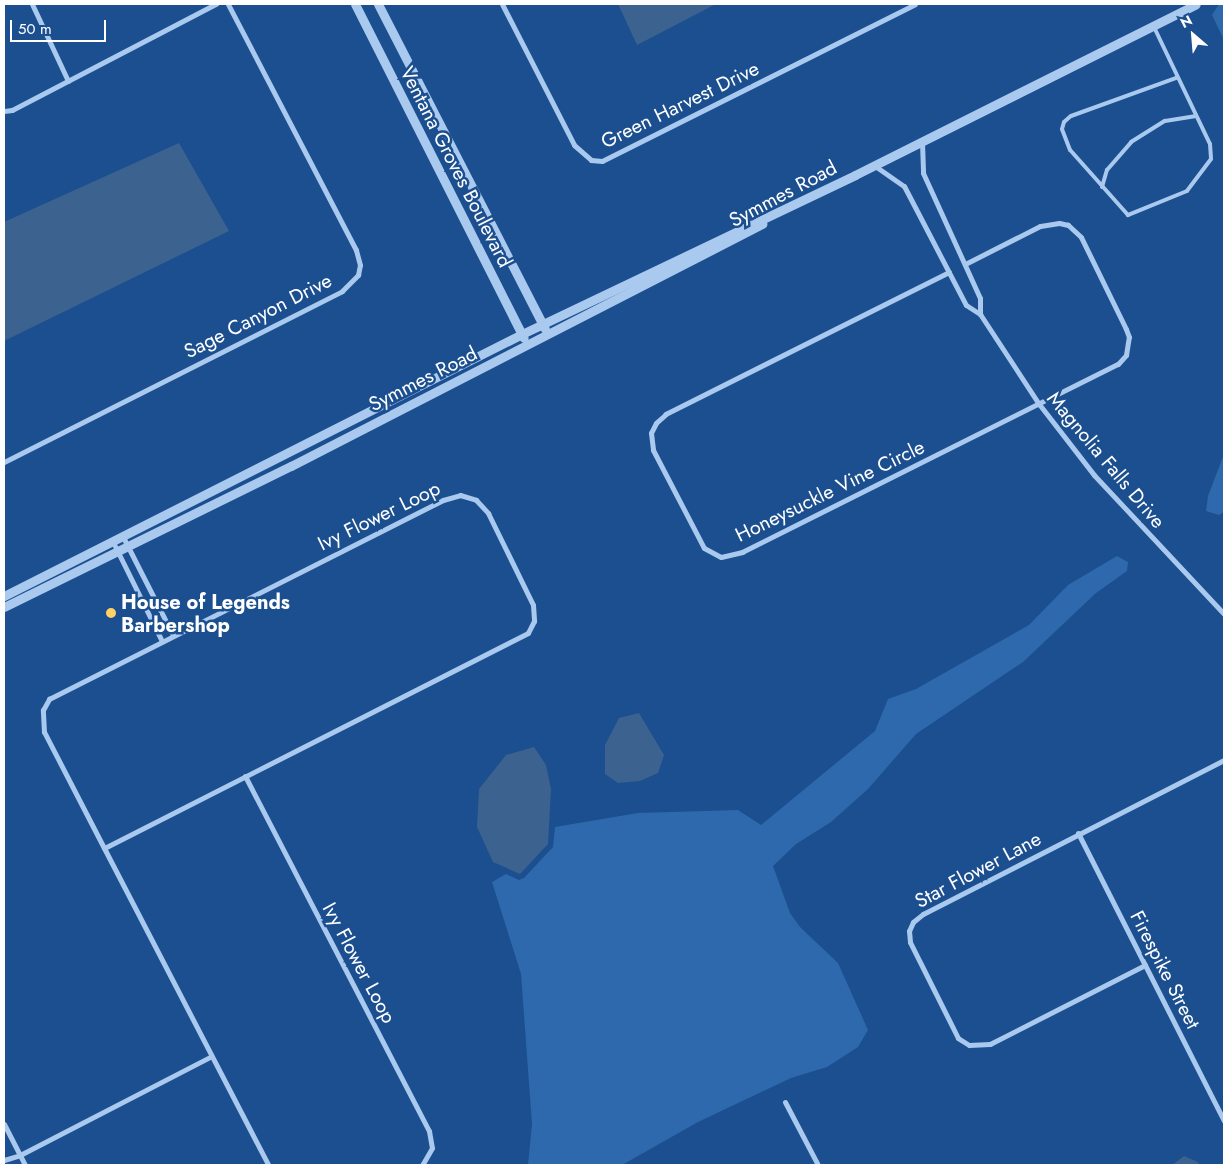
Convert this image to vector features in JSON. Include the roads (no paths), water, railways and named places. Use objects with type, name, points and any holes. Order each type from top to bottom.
[{"type":"street","points":[[32,4],[68,81]]},
{"type":"street","points":[[4,111],[12,110],[216,4]]},
{"type":"street","name":"Sage Canyon Drive","points":[[4,462],[342,291],[358,275],[360,265],[356,250],[228,4]]},
{"type":"street","name":"Ventana Groves Boulevard","points":[[355,4],[528,345]]},
{"type":"street","name":"Ventana Groves Boulevard","points":[[378,4],[548,334]]},
{"type":"street","name":"Green Harvest Drive","points":[[502,4],[574,145],[591,160],[602,161],[915,4]]},
{"type":"street","name":"Symmes Road","points":[[4,607],[128,547],[528,345],[856,175],[1196,4]]},
{"type":"street","name":"Magnolia Falls Drive","points":[[922,142],[923,173],[980,298],[980,314]]},
{"type":"street","name":"Magnolia Falls Drive","points":[[874,166],[904,186],[966,305],[980,314],[1039,404],[1094,475],[1224,614]]},
{"type":"street","name":"Symmes Road","points":[[4,596],[522,334],[856,175]]},
{"type":"street","name":"Honeysuckle Vine Circle","points":[[949,272],[666,414],[656,423],[652,433],[653,450],[699,541],[711,554],[731,557],[1039,404],[1118,364],[1129,346],[1126,329],[1081,237],[1068,225],[1049,224],[965,264]]},
{"type":"street","name":"Ivy Flower Loop","points":[[104,848],[528,634],[534,621],[533,605],[488,513],[469,496],[451,497],[54,695],[42,710],[44,732],[210,1056],[268,1165]]},
{"type":"street","points":[[122,535],[173,635]]},
{"type":"street","points":[[112,540],[162,640]]},
{"type":"street","name":"Star Flower Lane","points":[[1145,965],[990,1044],[968,1045],[958,1038],[910,942],[909,931],[913,922],[1078,834],[1224,760]]},
{"type":"street","name":"Ivy Flower Loop","points":[[244,776],[429,1131],[432,1148],[422,1165]]},
{"type":"street","name":"Firespike Street","points":[[1078,834],[1224,1121]]},
{"type":"street","points":[[4,1160],[20,1155],[210,1056]]},
{"type":"street","points":[[785,1102],[818,1165]]},
{"type":"street","points":[[4,1124],[25,1165]]},
{"type":"lane","points":[[1153,25],[1176,78],[1210,144],[1211,159],[1187,191],[1128,216],[1070,150],[1062,129],[1064,122],[1071,116],[1176,78]]},
{"type":"lane","points":[[1102,187],[1112,162],[1138,138],[1165,121],[1195,116]]},
{"type":"place","name":"House of Legends Barbershop","points":[[111,613]]}]
